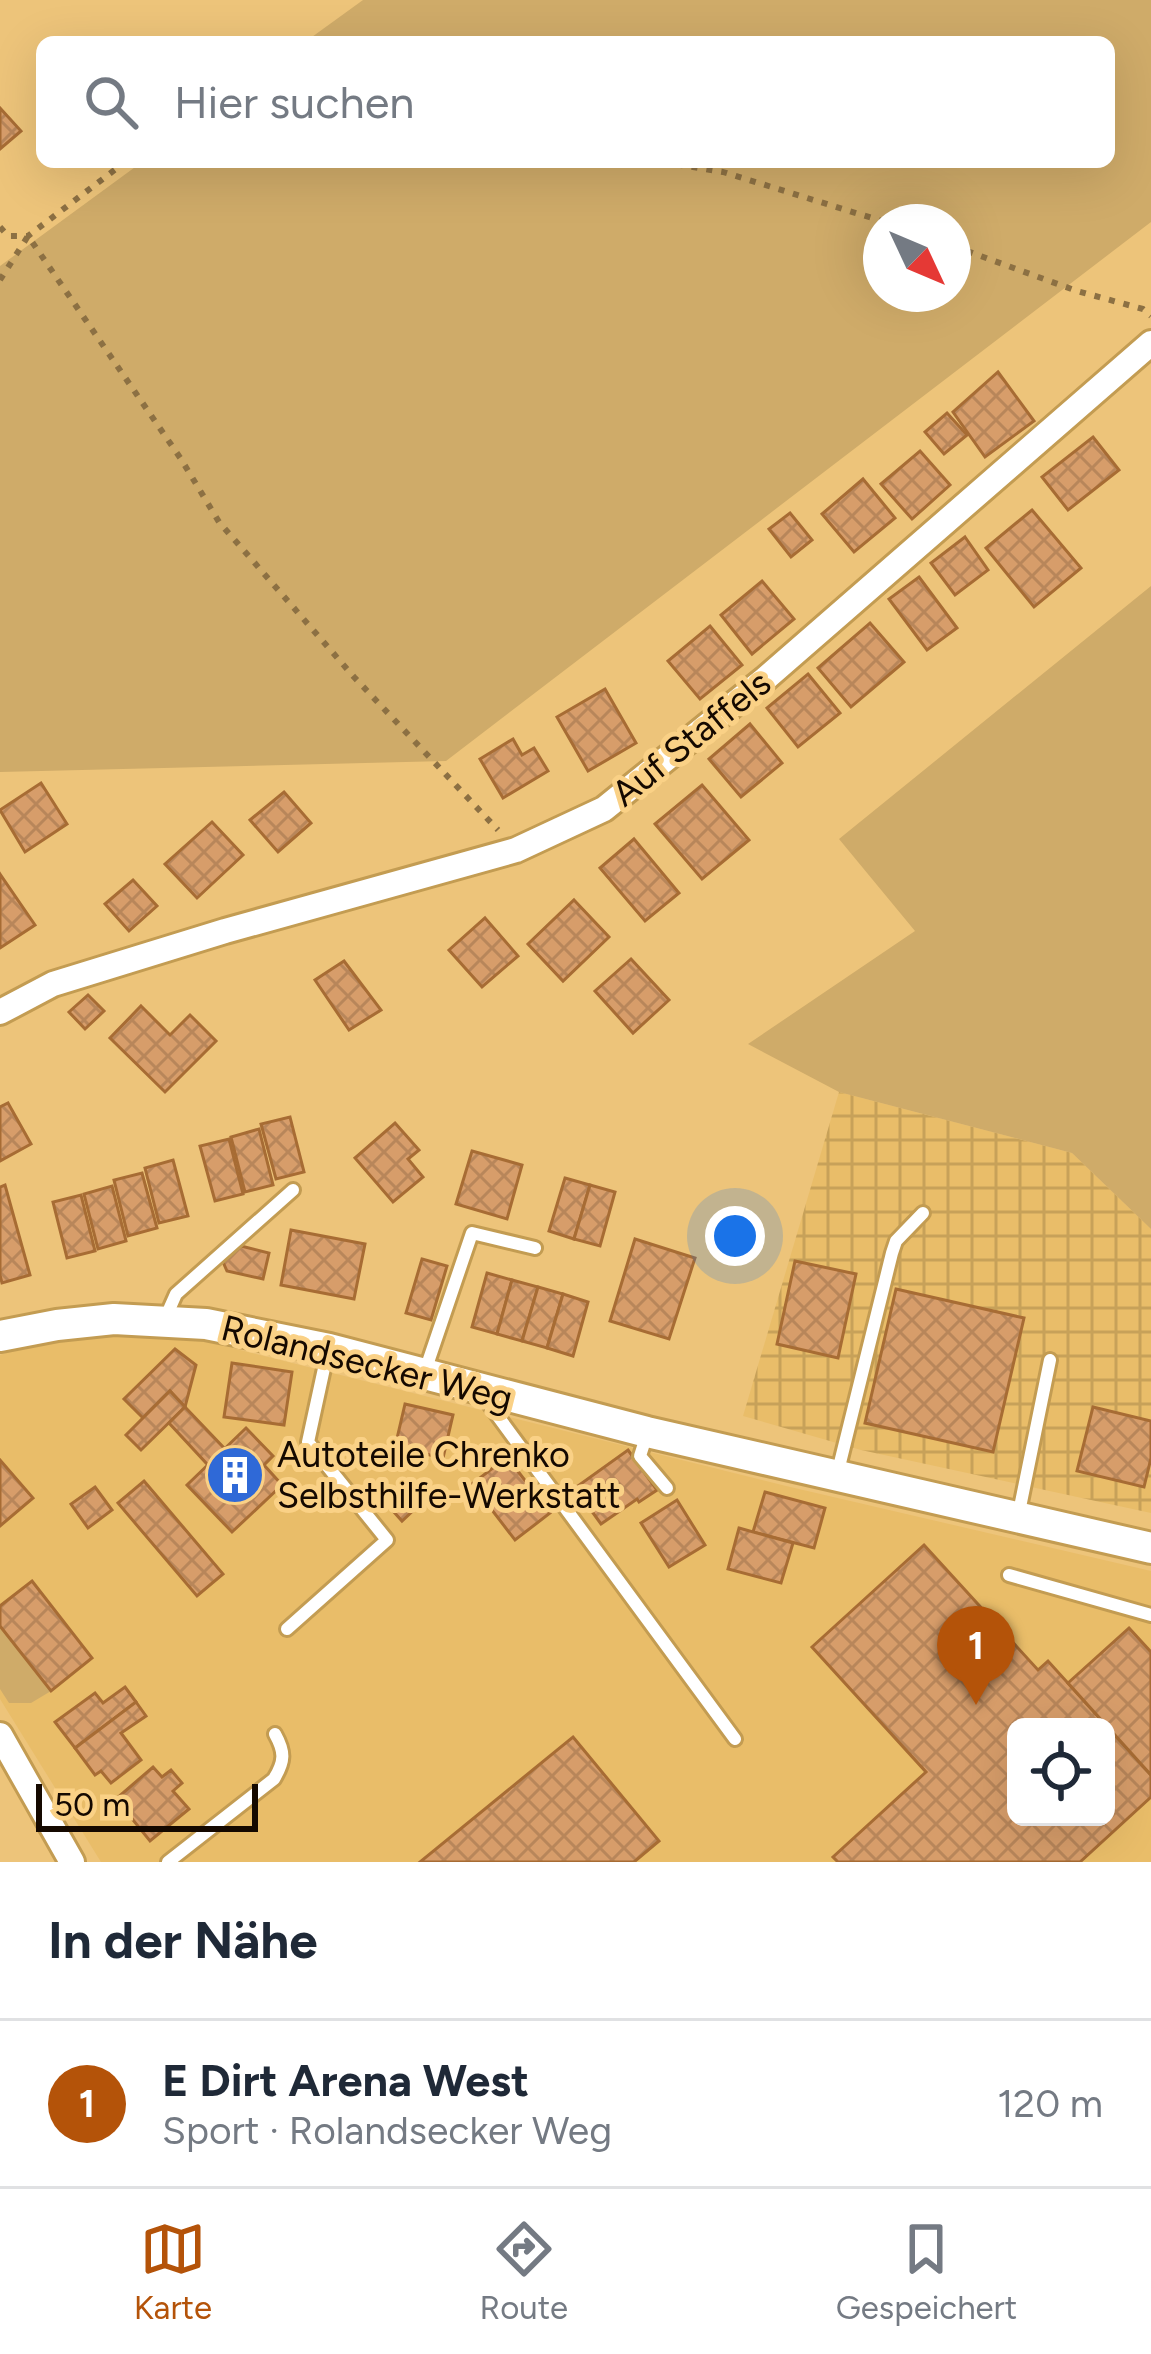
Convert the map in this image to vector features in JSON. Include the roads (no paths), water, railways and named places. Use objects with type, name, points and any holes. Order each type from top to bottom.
[{"type":"street","name":"Auf Staffels","points":[[0,1012],[53,984],[516,850],[604,809],[764,679],[1151,343]]},
{"type":"street","name":"Rolandsecker Weg","points":[[0,1336],[114,1319],[206,1324],[329,1348],[647,1432],[1151,1548]]},
{"type":"street","points":[[0,1735],[73,1862]]},
{"type":"lane","points":[[163,1322],[176,1294],[293,1190]]},
{"type":"lane","points":[[837,1477],[892,1252],[896,1241],[923,1213]]},
{"type":"lane","points":[[423,1375],[472,1233],[535,1247]]},
{"type":"lane","points":[[287,1629],[387,1540],[308,1442],[329,1348]]},
{"type":"lane","points":[[1018,1518],[1050,1360]]},
{"type":"lane","points":[[478,1389],[735,1739]]},
{"type":"lane","points":[[647,1432],[640,1456],[667,1488]]},
{"type":"lane","points":[[1009,1575],[1151,1615]]},
{"type":"lane","points":[[168,1862],[274,1778],[283,1765],[284,1749],[275,1734]]},
{"type":"place","name":"Autoteile Chrenko Selbsthilfe-Werkstatt","points":[[235,1475]]},
{"type":"place","name":"E Dirt Arena West","points":[[976,1705]]}]
